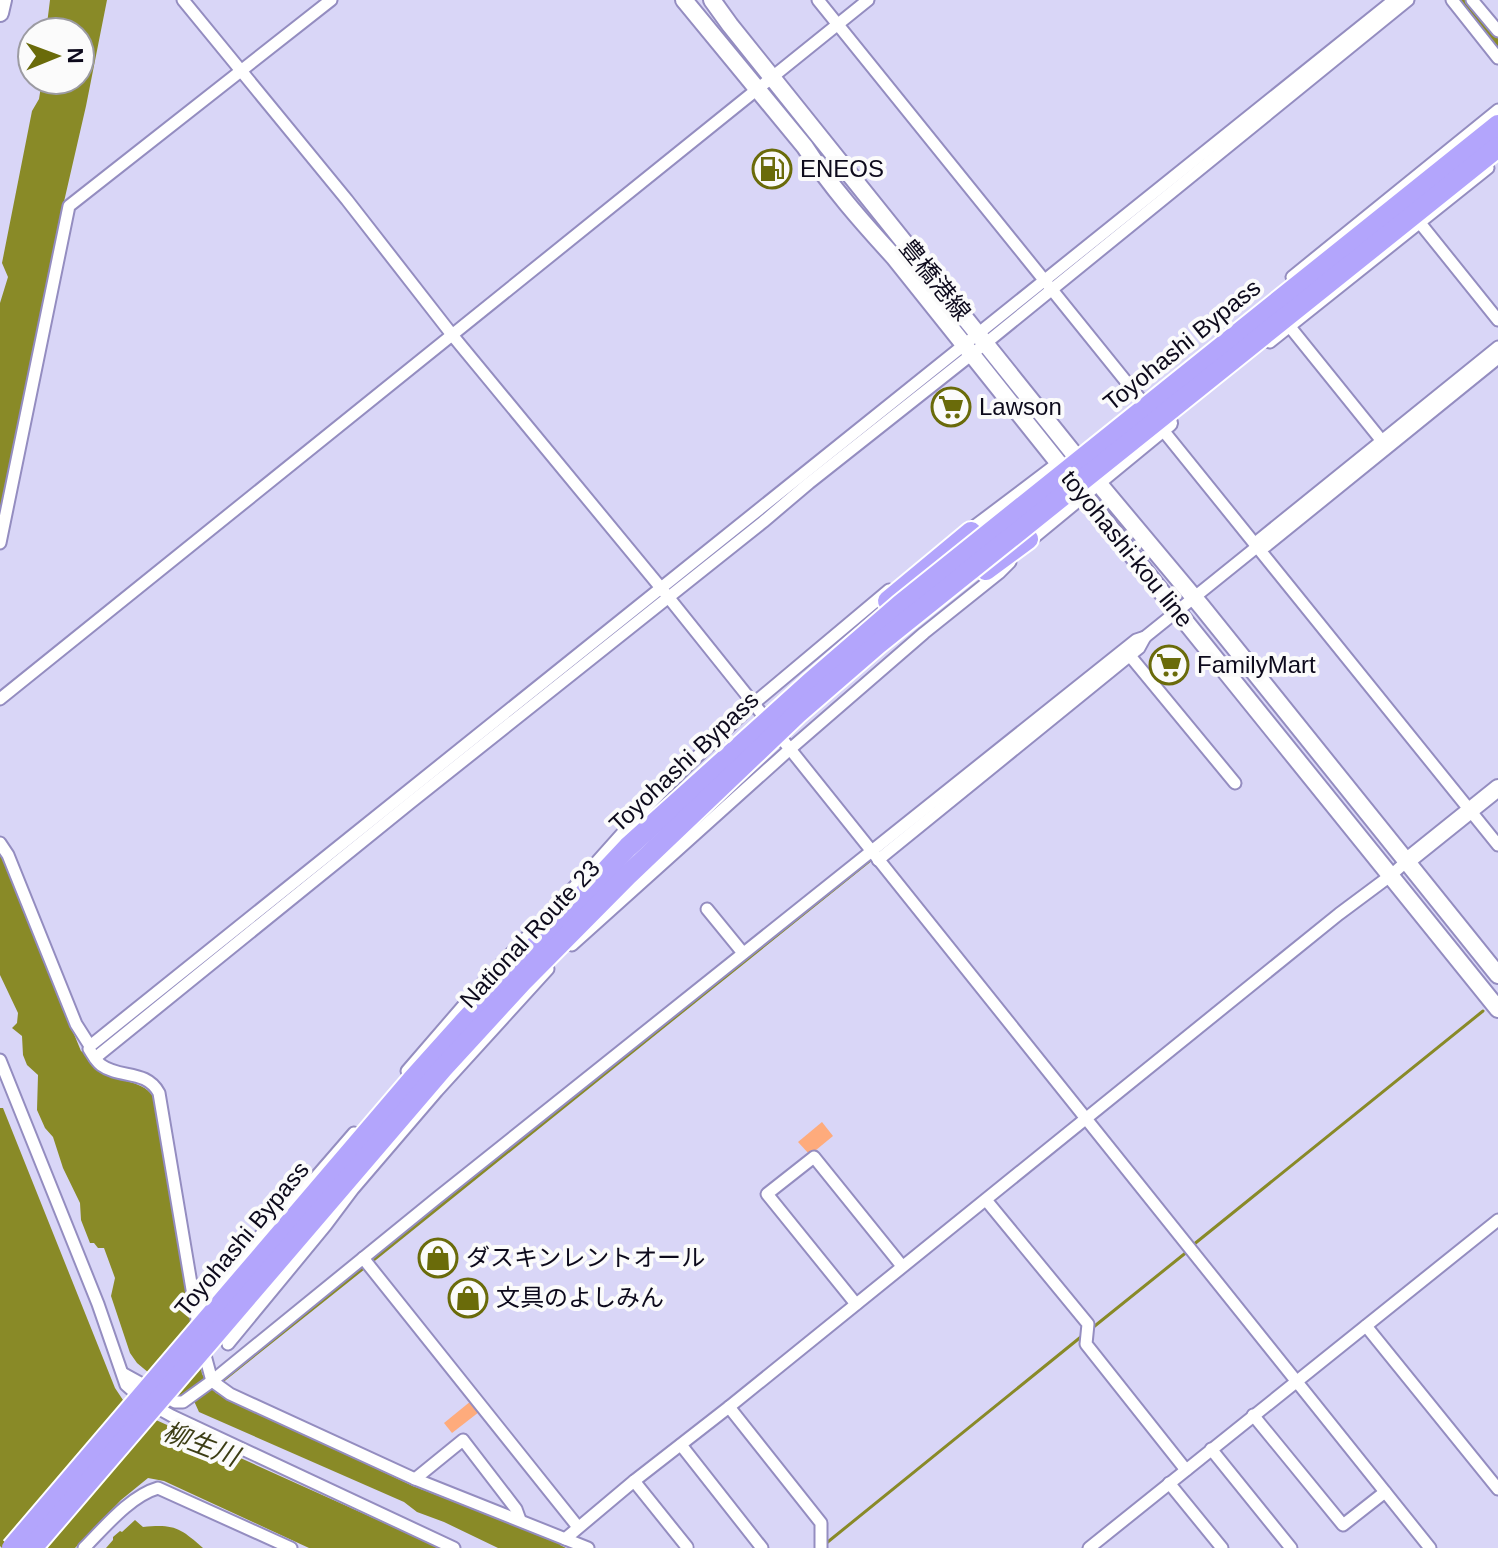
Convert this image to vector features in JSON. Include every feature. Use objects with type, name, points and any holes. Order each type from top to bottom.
[{"type":"highway","name":"Toyohashi Bypass","points":[[12,1548],[412,1080],[628,847],[901,604],[1498,125]]},
{"type":"highway","name":"Toyohashi Bypass","points":[[32,1548],[443,1068],[578,925],[797,714],[878,644],[1498,147]]},
{"type":"highway","points":[[628,847],[724,743],[971,532]]},
{"type":"highway","points":[[669,837],[742,778],[911,630],[1028,539]]},
{"type":"main road","points":[[0,13],[3,0]]},
{"type":"main road","name":"toyohashi-kou line","points":[[684,0],[1498,1009]]},
{"type":"main road","name":"豊橋港線","points":[[712,0],[1098,483]]},
{"type":"main road","points":[[1028,539],[1225,376]]},
{"type":"main road","points":[[971,532],[1074,454]]},
{"type":"main road","name":"toyohashi-kou line","points":[[1098,483],[1194,597],[1498,975]]},
{"type":"main road","points":[[1407,861],[1498,788]]},
{"type":"street","points":[[183,0],[664,592],[1430,1548]]},
{"type":"street","points":[[0,543],[69,206],[331,0]]},
{"type":"street","points":[[818,0],[1141,400]]},
{"type":"street","points":[[0,699],[868,0]]},
{"type":"street","points":[[1352,40],[1394,0]]},
{"type":"street","points":[[92,1052],[1290,89],[1408,0]]},
{"type":"street","points":[[1452,0],[1498,58]]},
{"type":"street","points":[[1472,0],[1498,31]]},
{"type":"street","points":[[1074,454],[1498,110]]},
{"type":"street","points":[[1204,349],[1225,376],[1498,160]]},
{"type":"street","points":[[1420,223],[1498,320]]},
{"type":"street","points":[[1290,327],[1386,441]]},
{"type":"street","points":[[124,1374],[175,1402],[183,1402],[215,1383],[240,1357],[743,953],[874,856],[1127,652],[1136,640],[1145,637],[1258,546],[1259,540],[1307,507],[1497,352]]},
{"type":"street","points":[[1162,429],[1498,845]]},
{"type":"street","name":"National Route 23","points":[[196,1312],[286,1205],[315,1178],[483,983],[646,808],[753,704],[944,544],[971,532]]},
{"type":"street","points":[[228,1344],[397,1137],[561,955],[789,750],[924,633],[999,573],[1028,539]]},
{"type":"street","points":[[1127,652],[1235,783]]},
{"type":"street","points":[[0,843],[27,900],[76,1024],[92,1052],[107,1068],[148,1080],[159,1093],[206,1365],[215,1383],[415,1479],[588,1548]]},
{"type":"street","points":[[565,1539],[1407,861]]},
{"type":"street","points":[[707,909],[743,953]]},
{"type":"street","points":[[552,910],[581,936]]},
{"type":"street","points":[[1,1062],[98,1304],[126,1385],[159,1409],[454,1548]]},
{"type":"street","points":[[369,1115],[397,1137]]},
{"type":"street","points":[[856,1304],[767,1194],[814,1157],[902,1266]]},
{"type":"street","points":[[986,1200],[1088,1324],[1086,1344],[1186,1470]]},
{"type":"street","points":[[1089,1548],[1498,1220]]},
{"type":"street","points":[[364,1259],[578,1527]]},
{"type":"street","points":[[196,1312],[240,1357]]},
{"type":"street","points":[[1366,1326],[1498,1489]]},
{"type":"street","points":[[729,1407],[821,1523],[821,1546]]},
{"type":"street","points":[[1253,1415],[1343,1525],[1385,1492]]},
{"type":"street","points":[[415,1479],[463,1440],[516,1509],[520,1520]]},
{"type":"street","points":[[681,1445],[762,1548]]},
{"type":"street","points":[[1211,1449],[1291,1548]]},
{"type":"street","points":[[634,1481],[686,1548]]},
{"type":"street","points":[[1169,1483],[1222,1548]]},
{"type":"street","points":[[84,1548],[146,1491],[158,1488],[291,1548]]},
{"type":"shaded area","points":[[822,1122],[833,1136],[810,1155],[798,1142]]},
{"type":"shaded area","points":[[471,1401],[479,1412],[452,1433],[444,1423]]},
{"type":"water","points":[[50,0],[107,0],[96,56],[96,16],[48,16]]},
{"type":"water","points":[[39,96],[88,96],[0,517],[0,303],[8,277],[2,263],[32,111]]},
{"type":"water","points":[[0,853],[18,890],[27,920],[81,1051],[98,1071],[141,1086],[153,1096],[202,1374],[216,1393],[413,1486],[564,1544],[560,1545],[566,1548],[498,1548],[417,1512],[404,1502],[199,1412],[194,1401],[181,1397],[137,1363],[130,1353],[111,1296],[115,1278],[104,1248],[90,1243],[81,1220],[80,1203],[63,1168],[53,1137],[37,1110],[38,1075],[27,1065],[22,1036],[12,1028],[17,1023],[18,1013],[0,975]]},
{"type":"water","name":"柳生川","points":[[0,1108],[3,1108],[115,1388],[123,1400],[136,1411],[440,1548],[309,1548],[164,1481],[148,1478],[121,1500],[75,1548],[0,1546]]},
{"type":"water","points":[[135,1520],[143,1527],[176,1529],[203,1548],[106,1548],[113,1537]]},
{"type":"waterway","points":[[1463,0],[1498,43]]},
{"type":"waterway","points":[[994,329],[1045,288]]},
{"type":"waterway","points":[[668,590],[784,497]]},
{"type":"waterway","points":[[581,660],[662,594]]},
{"type":"waterway","points":[[371,1262],[873,858]]},
{"type":"waterway","points":[[94,1050],[179,983]]},
{"type":"waterway","points":[[1193,1245],[1483,1011]]},
{"type":"waterway","points":[[1091,1329],[1188,1251]]},
{"type":"waterway","points":[[221,1382],[365,1267]]},
{"type":"waterway","points":[[824,1545],[1082,1336]]},
{"type":"place","name":"ENEOS","points":[[772,169]]},
{"type":"place","name":"Lawson","points":[[951,407]]},
{"type":"place","name":"FamilyMart","points":[[1169,665]]},
{"type":"place","name":"ダスキンレントオール","points":[[438,1258]]},
{"type":"place","name":"文具のよしみん","points":[[468,1298]]}]
